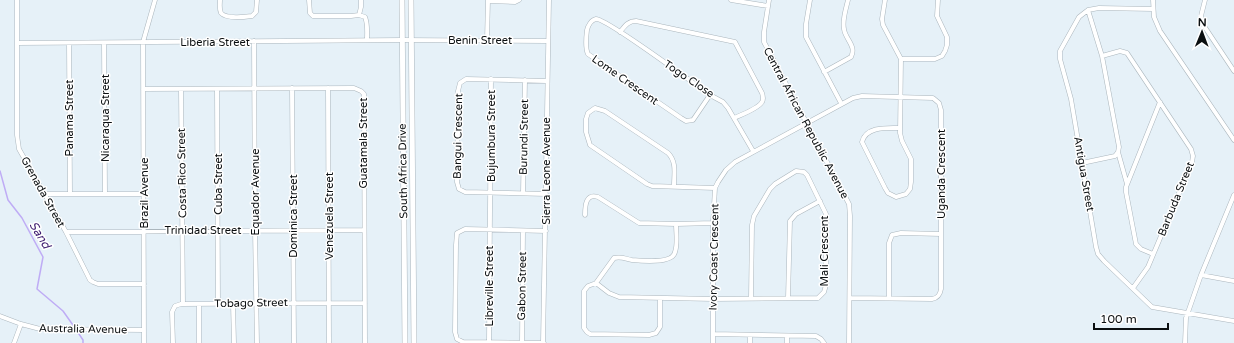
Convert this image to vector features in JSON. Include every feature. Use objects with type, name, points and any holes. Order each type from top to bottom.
[{"type":"street","name":"Grenada Street","points":[[17,0],[17,143],[19,149],[66,232],[92,282],[98,284],[144,284]]},
{"type":"street","name":"Brazil Avenue","points":[[144,343],[143,42],[155,0]]},
{"type":"street","points":[[220,0],[222,14],[229,16],[252,16],[255,14],[257,8],[257,0]]},
{"type":"street","points":[[310,0],[310,13],[316,17],[359,15],[365,17],[367,24],[367,40]]},
{"type":"street","points":[[359,15],[361,10],[361,0]]},
{"type":"street","name":"South Africa Drive","points":[[402,0],[405,343]]},
{"type":"street","name":"South Africa Drive","points":[[411,0],[414,343]]},
{"type":"street","points":[[487,40],[488,1],[515,2],[519,0]]},
{"type":"street","name":"Sierra Leone Avenue","points":[[544,343],[548,0]]},
{"type":"street","points":[[731,0],[768,6]]},
{"type":"street","name":"Central African Republic Avenue","points":[[770,0],[764,32],[764,42],[849,204],[849,343]]},
{"type":"street","points":[[810,0],[805,28],[806,37],[841,103]]},
{"type":"street","points":[[824,72],[850,57],[852,54],[852,47],[844,30],[848,0]]},
{"type":"street","points":[[885,0],[882,19],[883,25],[901,59],[900,128],[902,141],[911,159],[911,182],[909,192],[903,196],[896,197],[888,193],[862,142],[865,136],[874,130],[884,128],[900,128]]},
{"type":"street","points":[[901,59],[938,59],[945,52],[948,45],[947,37],[937,16],[938,0]]},
{"type":"street","points":[[1153,0],[1156,23],[1164,38],[1234,140]]},
{"type":"street","points":[[1205,0],[1201,16],[1202,22],[1234,71]]},
{"type":"street","points":[[1127,184],[1118,152],[1119,145],[1102,56],[1088,10],[1099,8],[1153,9]]},
{"type":"street","name":"Antigua Street","points":[[1088,10],[1079,17],[1062,46],[1060,53],[1070,94],[1097,251],[1104,260],[1152,307],[1234,321]]},
{"type":"street","name":"Lome Crescent","points":[[620,32],[603,21],[597,19],[592,21],[587,28],[586,48],[588,54],[686,121],[693,120],[696,117],[710,95]]},
{"type":"street","points":[[620,32],[631,21],[735,42],[764,98],[759,106],[734,118]]},
{"type":"street","name":"Togo Close","points":[[620,32],[710,95],[723,102],[753,151]]},
{"type":"street","name":"Liberia Street","points":[[17,43],[412,40]]},
{"type":"street","name":"Benin Street","points":[[412,40],[547,41]]},
{"type":"street","name":"Equador Avenue","points":[[254,41],[257,343]]},
{"type":"street","name":"Panama Street","points":[[69,43],[70,194]]},
{"type":"street","name":"Nicaraqua Street","points":[[104,43],[105,194]]},
{"type":"street","name":"Barbuda Street","points":[[1102,56],[1120,51],[1127,53],[1191,149],[1193,156],[1145,272],[1132,288]]},
{"type":"street","name":"Bangui Crescent","points":[[546,81],[491,79],[463,80],[459,86],[457,182],[459,189],[466,192],[546,194]]},
{"type":"street","name":"Bujumbura Street","points":[[489,230],[491,79]]},
{"type":"street","name":"Burundi Street","points":[[523,193],[525,80]]},
{"type":"street","name":"Guatamala Street","points":[[143,90],[254,88],[354,88],[361,90],[364,94],[365,343]]},
{"type":"street","name":"Dominica Street","points":[[292,88],[294,343]]},
{"type":"street","name":"Venezuela Street","points":[[328,88],[329,343]]},
{"type":"street","name":"Cuba Street","points":[[217,89],[218,303]]},
{"type":"street","name":"Costa Rico Street","points":[[181,90],[183,304]]},
{"type":"street","name":"Uganda Crescent","points":[[805,122],[841,103],[859,96],[933,98],[939,103],[941,108],[941,289],[938,297],[932,299],[850,298]]},
{"type":"street","points":[[1153,254],[1139,248],[1134,241],[1126,192],[1127,184],[1160,102]]},
{"type":"street","points":[[674,186],[674,163],[668,154],[605,110],[595,108],[588,113],[586,119],[586,132],[590,145],[647,184],[652,186],[715,188]]},
{"type":"street","name":"Ivory Coast Crescent","points":[[713,343],[713,223],[715,188],[729,166],[805,122]]},
{"type":"street","points":[[1082,163],[1111,158],[1118,152]]},
{"type":"street","name":"Mali Crescent","points":[[596,283],[614,296],[713,299],[818,298],[824,292],[826,214],[804,172],[796,171],[775,184],[756,210],[752,220],[751,298]]},
{"type":"street","points":[[44,194],[144,194]]},
{"type":"street","points":[[1185,343],[1185,320],[1201,275],[1234,195]]},
{"type":"street","points":[[585,215],[587,201],[589,198],[594,196],[598,197],[639,223],[713,223]]},
{"type":"street","points":[[788,298],[790,221],[796,214],[820,201]]},
{"type":"street","points":[[660,298],[660,324],[659,331],[656,333],[649,335],[590,334],[586,332],[584,328],[584,294],[586,288],[596,283],[614,258],[621,257],[632,260],[668,260],[673,257],[676,252],[676,224]]},
{"type":"street","points":[[544,343],[462,343],[457,339],[455,332],[456,236],[460,231],[465,229],[546,231]]},
{"type":"street","name":"Trinidad Street","points":[[66,232],[364,230]]},
{"type":"street","name":"Libreville Street","points":[[489,230],[489,342]]},
{"type":"street","name":"Gabon Street","points":[[522,342],[523,230]]},
{"type":"street","points":[[889,298],[889,243],[892,235],[901,233],[941,234]]},
{"type":"street","points":[[1201,275],[1234,281]]},
{"type":"street","name":"Tobago Street","points":[[183,304],[365,303]]},
{"type":"street","points":[[173,343],[172,312],[175,306],[183,304]]},
{"type":"street","points":[[199,304],[199,343]]},
{"type":"street","points":[[233,304],[234,343]]},
{"type":"street","name":"Australia Avenue","points":[[0,316],[40,329],[144,330]]},
{"type":"street","points":[[14,343],[21,324]]},
{"type":"street","points":[[713,334],[750,336],[816,336],[824,343]]},
{"type":"street","points":[[750,336],[750,343]]},
{"type":"street","points":[[787,336],[787,343]]},
{"type":"waterway","name":"Sand","points":[[0,171],[8,200],[22,218],[43,257],[37,289],[63,311],[75,328]]},
{"type":"waterway","name":"Sand","points":[[77,331],[83,340],[83,343]]}]
